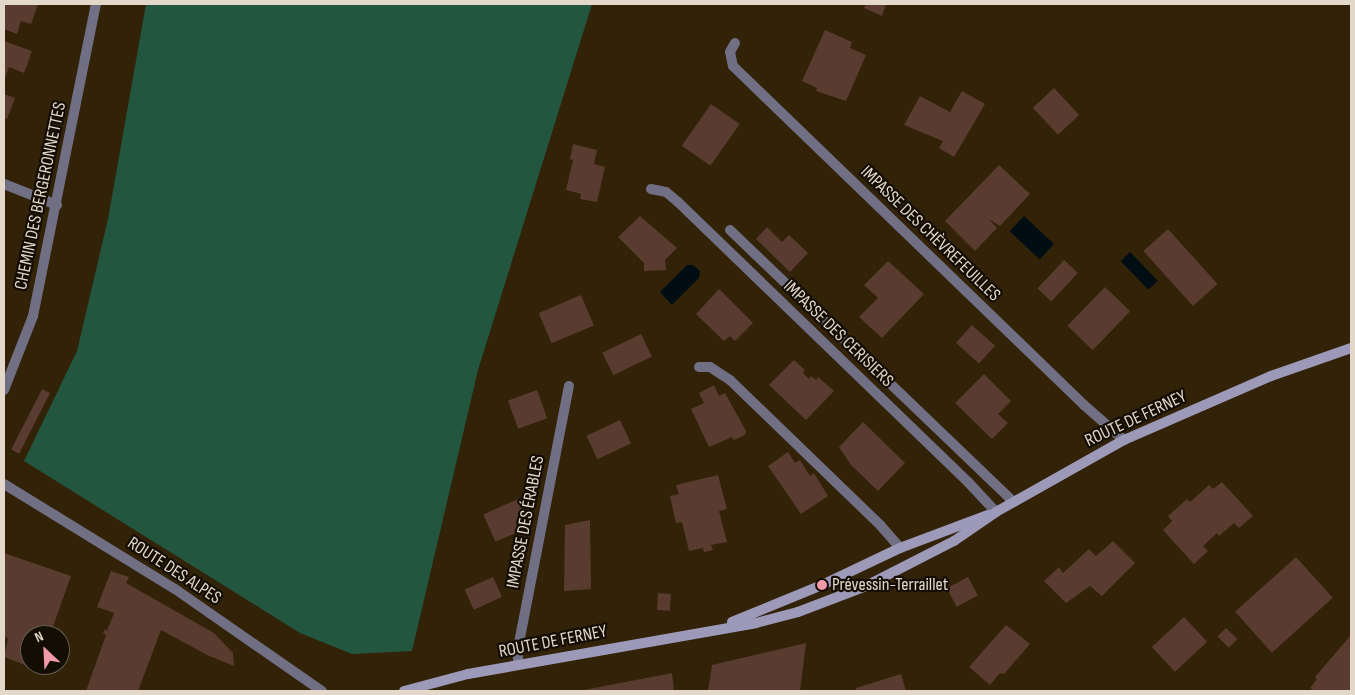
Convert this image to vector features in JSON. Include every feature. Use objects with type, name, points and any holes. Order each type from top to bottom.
[{"type":"main road","name":"ROUTE DE FERNEY","points":[[404,691],[422,689],[518,665],[776,619],[866,586],[954,541],[996,512],[1124,440],[1295,367],[1351,348]]},
{"type":"main road","name":"ROUTE DE FERNEY","points":[[710,630],[790,599],[900,548],[996,512]]},
{"type":"street","name":"CHEMIN DES BERGERONNETTES","points":[[4,390],[33,316],[57,205],[96,4]]},
{"type":"street","name":"IMPASSE DES CHÈVREFEUILLES","points":[[735,43],[730,52],[733,66],[1084,406],[1124,440]]},
{"type":"street","points":[[4,184],[57,205]]},
{"type":"street","name":"IMPASSE DES CERISIERS","points":[[651,189],[666,192],[678,202],[968,482],[996,512]]},
{"type":"street","points":[[730,230],[1014,502]]},
{"type":"street","points":[[700,367],[710,367],[730,380],[881,526],[900,548]]},
{"type":"street","name":"IMPASSE DES ÉRABLES","points":[[518,665],[518,648],[569,386]]},
{"type":"street","name":"ROUTE DES ALPES","points":[[4,484],[175,588],[322,691]]},
{"type":"green space","points":[[146,4],[592,4],[478,370],[412,651],[352,654],[300,633],[24,461],[77,351],[108,219]]},
{"type":"shaded area","points":[[1024,216],[1054,244],[1040,259],[1010,231]]},
{"type":"shaded area","points":[[1130,252],[1158,281],[1148,290],[1121,261]]},
{"type":"shaded area","points":[[687,265],[693,265],[700,271],[699,278],[672,305],[660,292]]},
{"type":"building","points":[[4,4],[38,4],[31,24],[21,21],[17,34],[4,29]]},
{"type":"building","points":[[866,4],[886,4],[882,16],[864,8]]},
{"type":"building","points":[[825,30],[852,42],[850,48],[866,55],[846,101],[816,91],[817,88],[802,81]]},
{"type":"building","points":[[4,41],[32,51],[24,73],[9,67],[4,81]]},
{"type":"building","points":[[1054,88],[1079,115],[1058,135],[1033,108]]},
{"type":"building","points":[[962,91],[985,104],[954,157],[939,148],[943,141],[904,125],[920,96],[950,112]]},
{"type":"building","points":[[4,94],[15,98],[7,119],[4,118]]},
{"type":"building","points":[[711,104],[740,124],[710,166],[682,146]]},
{"type":"building","points":[[573,144],[597,150],[594,164],[605,167],[597,202],[580,199],[581,194],[566,190],[573,160],[570,159]]},
{"type":"building","points":[[999,165],[1030,194],[1000,226],[989,219],[997,228],[975,251],[945,221]]},
{"type":"building","points":[[640,216],[677,248],[665,260],[666,270],[644,271],[644,263],[618,237]]},
{"type":"building","points":[[767,227],[782,242],[789,235],[808,253],[790,272],[756,239]]},
{"type":"building","points":[[1168,229],[1218,284],[1193,306],[1143,251]]},
{"type":"building","points":[[1064,260],[1078,273],[1051,301],[1037,289]]},
{"type":"building","points":[[888,261],[924,294],[882,338],[859,317],[878,298],[864,285]]},
{"type":"building","points":[[1105,287],[1130,311],[1093,350],[1067,326]]},
{"type":"building","points":[[719,289],[753,323],[735,341],[730,336],[724,341],[696,314]]},
{"type":"building","points":[[581,295],[594,325],[552,343],[539,313]]},
{"type":"building","points":[[972,325],[995,346],[979,364],[956,343]]},
{"type":"building","points":[[641,334],[652,356],[613,375],[602,353]]},
{"type":"building","points":[[794,360],[805,370],[803,373],[809,379],[811,376],[816,380],[818,377],[834,391],[806,420],[769,385]]},
{"type":"building","points":[[984,374],[1011,401],[998,414],[1008,423],[992,439],[955,403]]},
{"type":"building","points":[[714,385],[719,396],[725,393],[746,431],[745,435],[734,440],[732,437],[709,447],[691,409],[704,403],[699,393]]},
{"type":"building","points":[[42,389],[50,393],[19,454],[11,450]]},
{"type":"building","points":[[537,390],[547,418],[518,429],[508,401]]},
{"type":"building","points":[[620,420],[631,444],[597,459],[586,436]]},
{"type":"building","points":[[863,422],[905,463],[878,491],[851,465],[839,447]]},
{"type":"building","points":[[788,452],[795,463],[800,460],[810,476],[814,473],[828,496],[801,514],[768,466]]},
{"type":"building","points":[[718,475],[727,509],[719,511],[727,542],[711,545],[713,550],[704,552],[703,548],[689,551],[682,522],[676,523],[670,496],[679,494],[676,485]]},
{"type":"building","points":[[1222,482],[1253,516],[1239,528],[1234,523],[1219,536],[1217,533],[1203,546],[1208,551],[1194,564],[1163,530],[1172,521],[1168,516],[1187,499],[1190,502],[1209,485],[1213,489]]},
{"type":"building","points":[[518,499],[530,526],[495,542],[483,514]]},
{"type":"building","points":[[590,520],[591,589],[564,591],[565,525]]},
{"type":"building","points":[[1113,541],[1135,563],[1102,596],[1090,586],[1066,603],[1044,581],[1059,567],[1063,573],[1089,549],[1096,556]]},
{"type":"building","points":[[4,553],[71,576],[54,625],[20,625],[20,663],[4,657],[8,638],[4,637]]},
{"type":"building","points":[[1296,557],[1333,598],[1272,653],[1235,612]]},
{"type":"building","points":[[111,571],[129,577],[126,583],[214,633],[233,653],[234,666],[207,655],[161,630],[138,691],[86,691],[106,635],[103,633],[105,629],[107,631],[114,613],[97,607]]},
{"type":"building","points":[[493,577],[502,597],[474,610],[465,590]]},
{"type":"building","points":[[968,577],[978,596],[957,607],[947,588]]},
{"type":"building","points":[[658,593],[671,594],[670,611],[657,610]]},
{"type":"building","points":[[1184,617],[1207,642],[1175,672],[1152,647]]},
{"type":"building","points":[[1006,625],[1030,644],[1004,674],[1000,673],[990,685],[969,667]]},
{"type":"building","points":[[1226,628],[1237,639],[1229,648],[1218,636]]},
{"type":"building","points":[[1351,635],[1351,691],[1315,691],[1310,688],[1317,679],[1315,677]]},
{"type":"building","points":[[806,643],[800,691],[708,691],[712,665]]},
{"type":"building","points":[[672,673],[674,691],[584,691],[584,690]]},
{"type":"building","points":[[901,674],[906,691],[857,691],[856,688]]},
{"type":"place","name":"Prévessin-Terraillet","points":[[822,585]]}]
